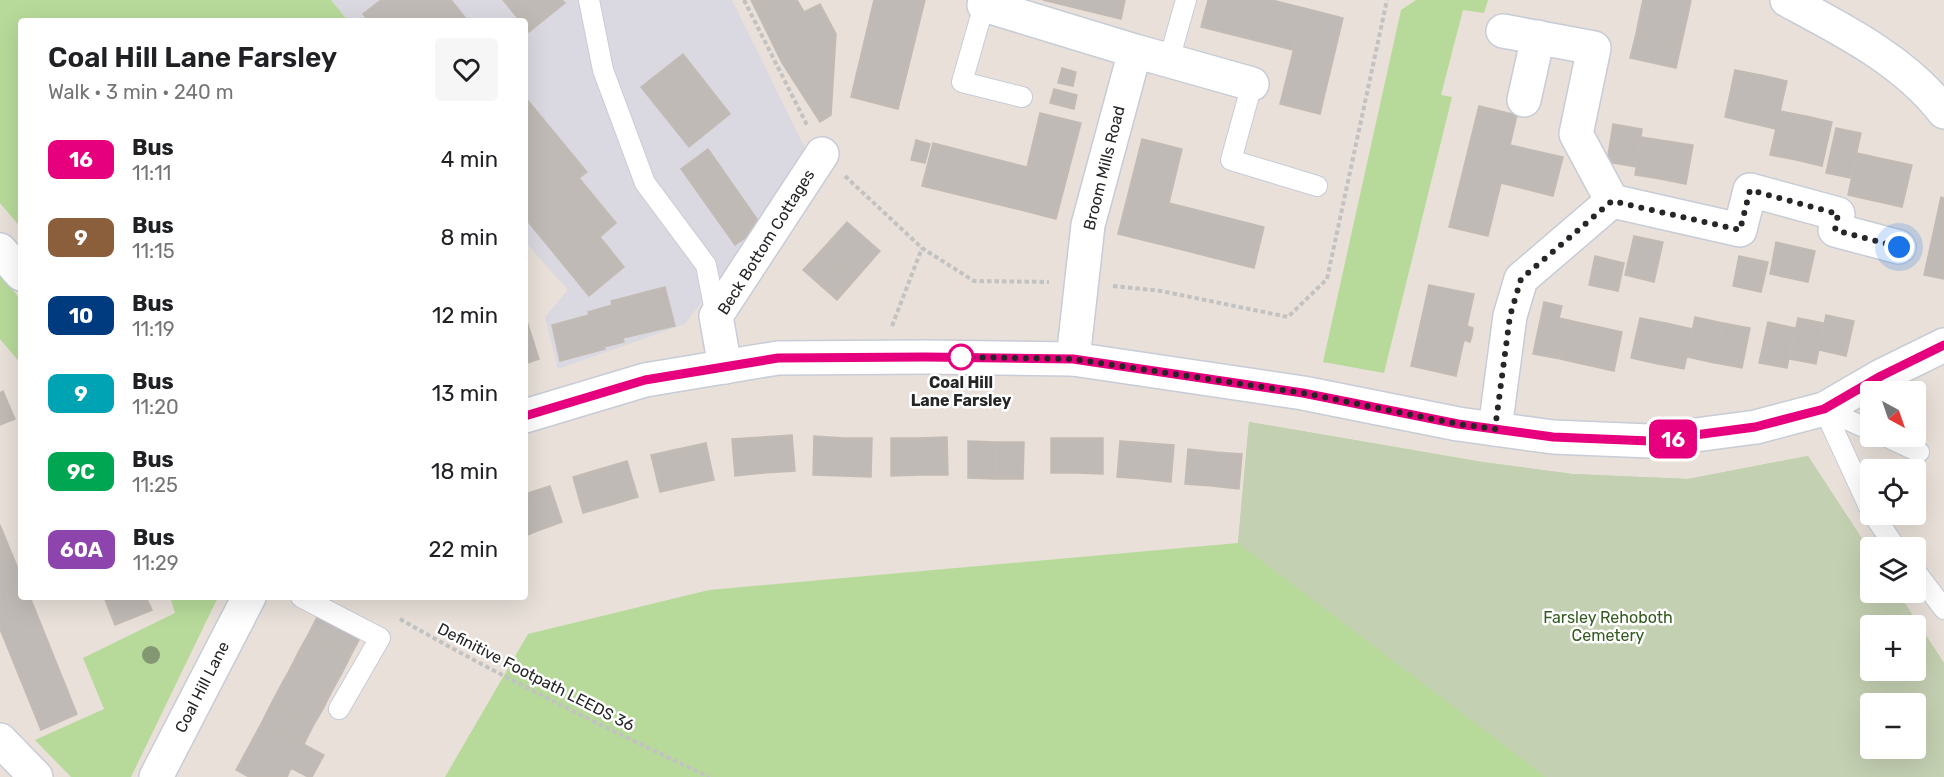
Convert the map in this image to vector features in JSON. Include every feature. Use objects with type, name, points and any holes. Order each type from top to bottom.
[{"type":"street","points":[[1787,0],[1938,90]]},
{"type":"street","points":[[985,2],[1135,51],[1252,84]]},
{"type":"street","points":[[1503,31],[1594,48],[1576,134],[1612,201],[1740,230],[1750,190],[1838,214],[1835,230],[1899,247]]},
{"type":"street","points":[[1524,100],[1538,37]]},
{"type":"street","name":"Broom Mills Road","points":[[1073,359],[1088,225],[1135,51]]},
{"type":"street","name":"Beck Bottom Cottages","points":[[725,367],[716,316],[822,154]]},
{"type":"street","points":[[1495,429],[1510,316],[1521,279],[1612,201]]},
{"type":"street","points":[[0,250],[18,271]]},
{"type":"street","points":[[528,415],[645,380],[778,358],[1073,359],[1303,393],[1458,424],[1553,437],[1650,441],[1755,427],[1824,409],[1881,376],[1944,345]]},
{"type":"street","name":"Coal Hill Lane","points":[[156,777],[247,600]]},
{"type":"street","points":[[0,740],[36,777]]},
{"type":"lane","points":[[589,0],[603,70],[645,183],[706,265],[716,316]]},
{"type":"lane","points":[[1169,60],[1186,0]]},
{"type":"lane","points":[[985,2],[962,82],[1022,97]]},
{"type":"lane","points":[[1252,84],[1231,160],[1317,186]]},
{"type":"lane","points":[[1824,409],[1860,425]]},
{"type":"lane","points":[[1824,409],[1860,487]]},
{"type":"lane","points":[[1908,447],[1919,452]]},
{"type":"lane","points":[[1926,585],[1944,609]]},
{"type":"lane","points":[[307,600],[381,638],[339,709]]},
{"type":"path","points":[[744,0],[822,154],[922,248],[974,281],[1082,282],[1161,291],[1288,317],[1327,279],[1387,0]]},
{"type":"path","points":[[880,357],[922,248]]},
{"type":"path","name":"Definitive Footpath LEEDS 36","points":[[390,614],[545,699],[709,777]]},
{"type":"shaded area","points":[[331,0],[732,0],[806,150],[764,219],[685,324],[558,369],[545,317],[568,290],[528,245],[528,18],[346,18]]},
{"type":"green space","points":[[0,0],[331,0],[346,18],[18,18],[18,224],[0,203]]},
{"type":"green space","points":[[1416,0],[1488,0],[1484,13],[1463,10],[1441,95],[1452,97],[1384,373],[1323,362],[1401,10]]},
{"type":"green space","points":[[0,275],[18,296],[18,360],[0,339]]},
{"type":"green space","points":[[1249,422],[1482,462],[1572,474],[1688,479],[1808,456],[1861,537],[1860,603],[1905,603],[1912,615],[1860,615],[1860,681],[1926,681],[1926,636],[1944,663],[1944,777],[445,777],[528,634],[709,590],[1238,543]]},
{"type":"green space","name":"Farsley Rehoboth Cemetery","points":[[1249,422],[1482,462],[1572,474],[1688,479],[1808,456],[1861,537],[1860,603],[1905,603],[1912,615],[1860,615],[1860,681],[1926,681],[1926,636],[1944,663],[1944,777],[1546,777],[1238,543]]},
{"type":"green space","points":[[171,600],[217,600],[131,777],[71,777],[35,740],[104,709],[83,658],[175,613]]},
{"type":"building","points":[[381,0],[451,0],[466,18],[366,18],[363,14]]},
{"type":"building","points":[[503,0],[562,0],[565,3],[529,32],[528,18],[518,18]]},
{"type":"building","points":[[751,0],[797,0],[804,12],[820,4],[836,34],[831,115],[820,122],[782,63]]},
{"type":"building","points":[[874,0],[925,0],[898,109],[851,97]]},
{"type":"building","points":[[1043,0],[1125,0],[1121,19]]},
{"type":"building","points":[[1208,0],[1272,0],[1304,8],[1293,50],[1201,27]]},
{"type":"building","points":[[1643,0],[1691,0],[1687,19],[1641,9]]},
{"type":"building","points":[[1304,8],[1343,18],[1320,114],[1280,104]]},
{"type":"building","points":[[1641,9],[1687,19],[1681,45],[1636,34]]},
{"type":"building","points":[[1636,34],[1681,45],[1676,68],[1630,58]]},
{"type":"building","points":[[683,54],[730,114],[689,147],[641,87]]},
{"type":"building","points":[[1062,68],[1076,72],[1073,86],[1058,83]]},
{"type":"building","points":[[1735,70],[1761,75],[1750,123],[1725,117]]},
{"type":"building","points":[[1761,75],[1787,81],[1776,129],[1750,123]]},
{"type":"building","points":[[1054,89],[1077,95],[1074,109],[1050,103]]},
{"type":"building","points":[[528,101],[587,172],[579,178],[616,223],[600,237],[624,267],[589,296],[528,222]]},
{"type":"building","points":[[1479,106],[1517,115],[1510,145],[1563,157],[1553,196],[1501,183],[1488,236],[1449,227]]},
{"type":"building","points":[[1780,111],[1806,116],[1796,160],[1770,155]]},
{"type":"building","points":[[1040,113],[1081,123],[1056,219],[1017,209]]},
{"type":"building","points":[[1806,116],[1832,122],[1822,166],[1796,160]]},
{"type":"building","points":[[1613,124],[1642,129],[1636,167],[1607,162]]},
{"type":"building","points":[[1836,128],[1861,133],[1851,178],[1826,173]]},
{"type":"building","points":[[1641,137],[1667,141],[1660,179],[1635,175]]},
{"type":"building","points":[[1142,139],[1182,149],[1159,244],[1118,234]]},
{"type":"building","points":[[916,140],[930,144],[925,163],[911,160]]},
{"type":"building","points":[[1667,141],[1693,145],[1686,184],[1660,179]]},
{"type":"building","points":[[933,143],[1027,167],[1017,209],[922,186]]},
{"type":"building","points":[[708,149],[762,226],[735,245],[681,169]]},
{"type":"building","points":[[1857,153],[1884,159],[1875,201],[1848,195]]},
{"type":"building","points":[[1884,159],[1912,165],[1902,207],[1875,201]]},
{"type":"building","points":[[1941,197],[1944,198],[1944,279],[1924,275]]},
{"type":"building","points":[[1169,203],[1264,227],[1254,268],[1159,244]]},
{"type":"building","points":[[847,222],[864,237],[846,257],[829,242]]},
{"type":"building","points":[[1634,236],[1663,242],[1654,282],[1625,275]]},
{"type":"building","points":[[864,237],[880,251],[852,283],[835,269]]},
{"type":"building","points":[[829,242],[846,257],[835,269],[818,254]]},
{"type":"building","points":[[1776,242],[1815,251],[1808,282],[1770,274]]},
{"type":"building","points":[[818,254],[835,269],[820,285],[803,270]]},
{"type":"building","points":[[1595,256],[1624,263],[1618,291],[1589,285]]},
{"type":"building","points":[[1739,256],[1768,262],[1761,292],[1733,286]]},
{"type":"building","points":[[835,269],[852,283],[837,300],[820,285]]},
{"type":"building","points":[[1429,285],[1474,294],[1467,326],[1473,328],[1472,335],[1470,342],[1464,340],[1456,376],[1411,366]]},
{"type":"building","points":[[665,287],[675,326],[623,338],[624,342],[604,347],[605,349],[560,361],[552,325],[589,315],[588,312],[612,305],[611,301]]},
{"type":"building","points":[[1544,302],[1562,306],[1559,318],[1568,320],[1560,359],[1533,354]]},
{"type":"building","points":[[1826,315],[1854,321],[1846,356],[1819,350]]},
{"type":"building","points":[[1695,317],[1723,323],[1715,363],[1687,357]]},
{"type":"building","points":[[1640,318],[1666,323],[1658,364],[1631,358]]},
{"type":"building","points":[[1798,318],[1824,323],[1816,364],[1789,359]]},
{"type":"building","points":[[1568,320],[1595,326],[1587,365],[1560,359]]},
{"type":"building","points":[[1768,322],[1795,328],[1787,368],[1759,363]]},
{"type":"building","points":[[1666,323],[1693,329],[1684,369],[1658,364]]},
{"type":"building","points":[[1723,323],[1750,328],[1742,368],[1715,363]]},
{"type":"building","points":[[528,324],[539,359],[528,363]]},
{"type":"building","points":[[1595,326],[1622,332],[1614,371],[1587,365]]},
{"type":"building","points":[[3,391],[15,419],[0,425],[0,393]]},
{"type":"building","points":[[792,435],[795,471],[764,473],[762,437]]},
{"type":"building","points":[[814,436],[843,438],[842,476],[813,475]]},
{"type":"building","points":[[762,437],[764,473],[735,476],[732,439]]},
{"type":"building","points":[[947,437],[948,475],[920,475],[919,438]]},
{"type":"building","points":[[843,438],[872,438],[871,477],[842,476]]},
{"type":"building","points":[[891,438],[919,438],[920,475],[891,476]]},
{"type":"building","points":[[1051,438],[1077,438],[1077,473],[1051,473]]},
{"type":"building","points":[[1077,438],[1103,438],[1103,474],[1077,473]]},
{"type":"building","points":[[968,441],[996,442],[996,479],[968,478]]},
{"type":"building","points":[[1120,441],[1147,443],[1144,479],[1117,477]]},
{"type":"building","points":[[996,442],[1024,442],[1023,479],[996,479]]},
{"type":"building","points":[[706,443],[714,480],[686,486],[678,449]]},
{"type":"building","points":[[1147,443],[1174,445],[1171,482],[1144,479]]},
{"type":"building","points":[[678,449],[686,486],[660,492],[651,455]]},
{"type":"building","points":[[1188,449],[1215,452],[1212,486],[1185,484]]},
{"type":"building","points":[[1215,452],[1242,454],[1239,489],[1212,486]]},
{"type":"building","points":[[627,461],[638,497],[611,505],[600,469]]},
{"type":"building","points":[[600,469],[611,505],[583,513],[573,477]]},
{"type":"building","points":[[550,486],[562,522],[537,531],[528,503],[528,493]]},
{"type":"building","points":[[528,506],[537,531],[528,535]]},
{"type":"building","points":[[0,525],[18,569],[18,600],[31,600],[77,714],[41,730],[0,629]]},
{"type":"building","points":[[105,600],[147,600],[152,610],[115,625]]},
{"type":"building","points":[[318,615],[360,638],[351,655],[309,633]]},
{"type":"building","points":[[309,633],[351,655],[342,673],[299,651]]},
{"type":"building","points":[[299,651],[342,673],[332,691],[290,669]]},
{"type":"building","points":[[290,669],[332,691],[323,709],[280,687]]},
{"type":"building","points":[[280,687],[323,709],[313,726],[271,704]]},
{"type":"building","points":[[271,704],[313,726],[304,744],[262,722]]},
{"type":"building","points":[[262,722],[324,755],[312,777],[291,768],[287,777],[249,777],[236,770]]},
{"type":"bus line","name":"16","points":[[528,415],[645,380],[778,358],[1073,359],[1303,393],[1458,424],[1553,437],[1650,441],[1755,427],[1824,409],[1881,376],[1944,345]]},
{"type":"place","name":"Coal Hill Lane Farsley","points":[[961,357]]},
{"type":"route","points":[[961,357],[1073,359],[1303,393],[1458,424],[1495,429],[1510,316],[1521,279],[1612,201],[1740,230],[1750,190],[1838,214],[1835,230],[1899,247]]}]
